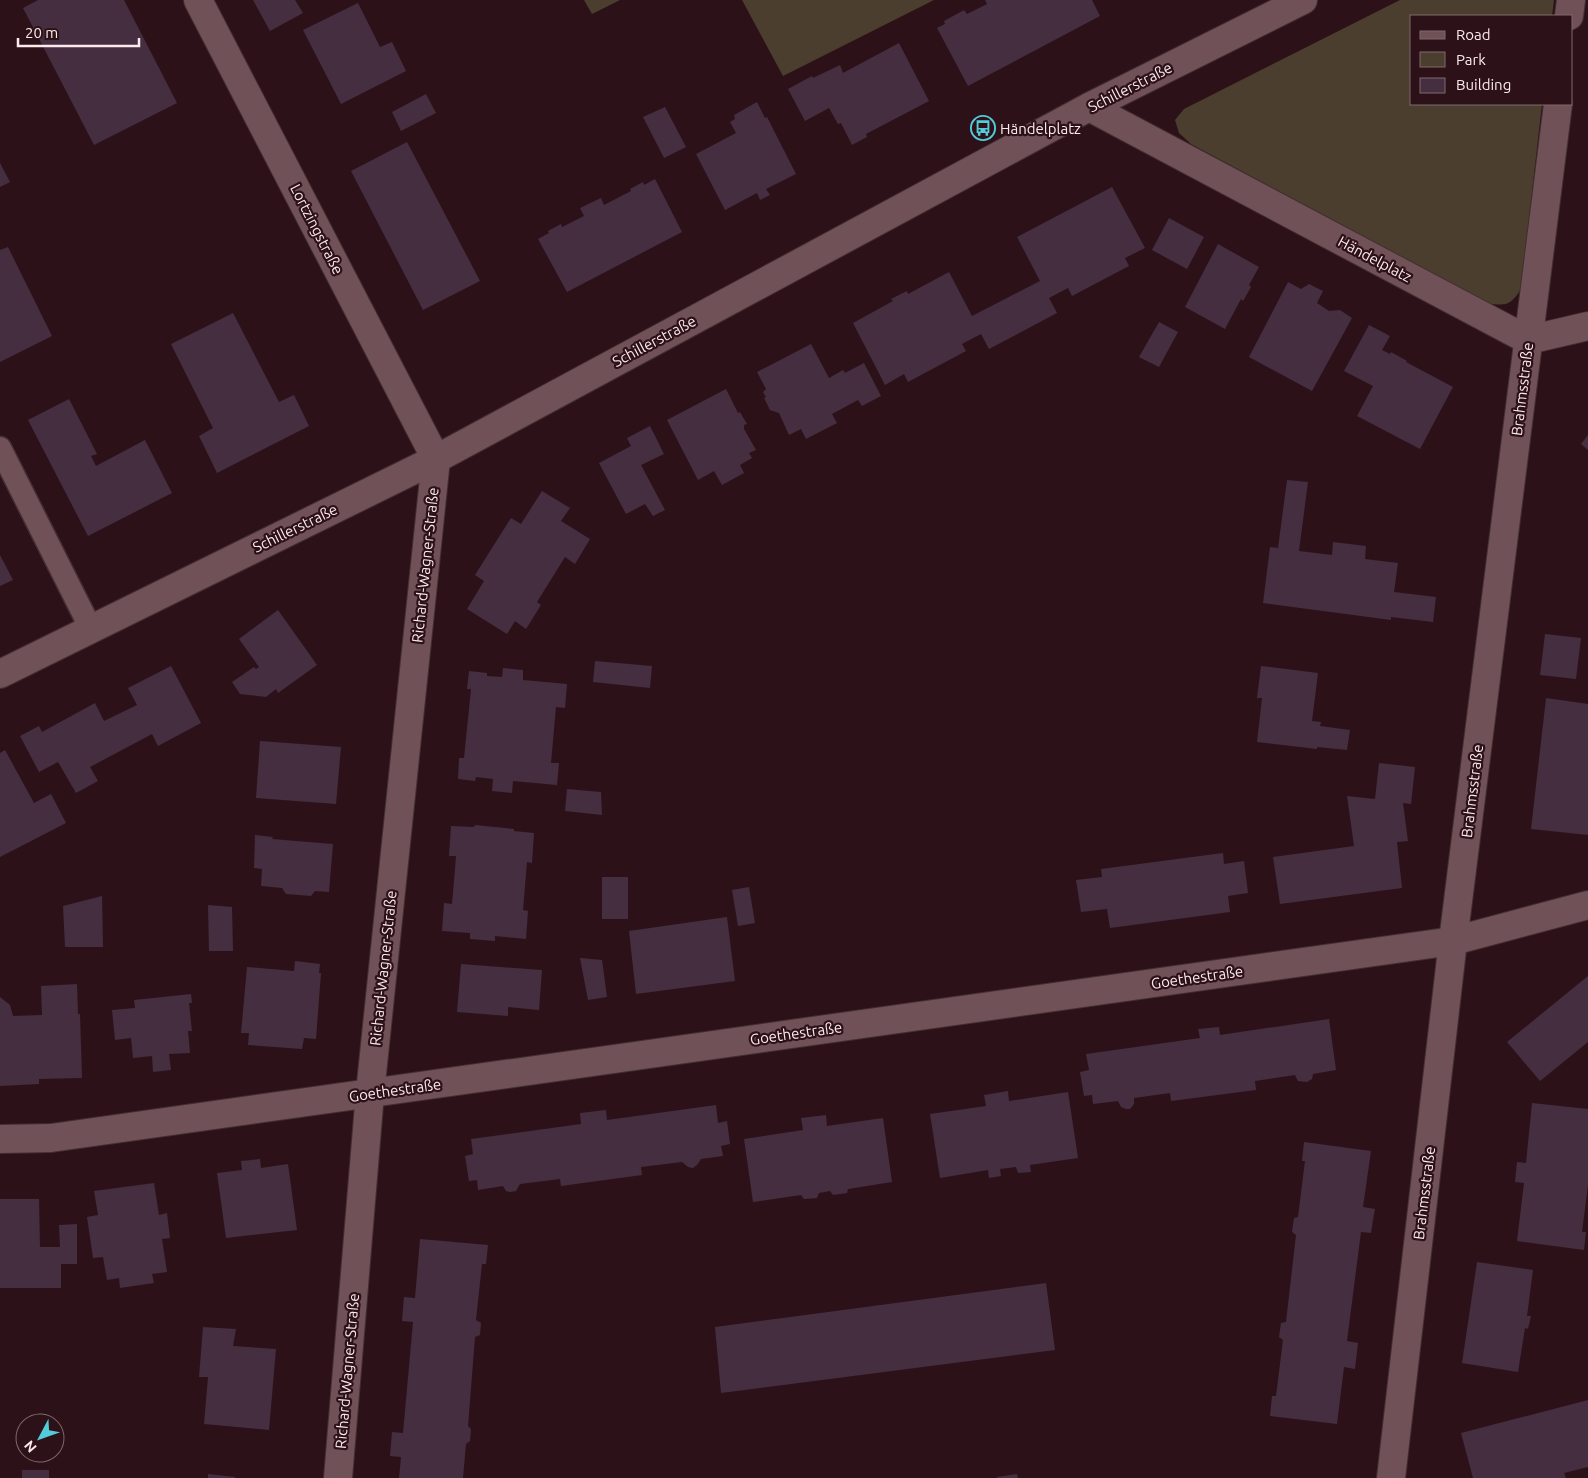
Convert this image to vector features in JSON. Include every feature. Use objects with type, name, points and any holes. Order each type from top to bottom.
[{"type":"street","name":"Lortzingstraße","points":[[198,0],[436,459]]},
{"type":"street","name":"Schillerstraße","points":[[0,674],[436,459],[1090,107],[1303,0]]},
{"type":"street","points":[[1569,15],[1571,0]]},
{"type":"street","name":"Brahmsstraße","points":[[1391,1478],[1453,941],[1558,105]]},
{"type":"street","name":"Händelplatz","points":[[1090,107],[1528,340]]},
{"type":"street","points":[[1528,340],[1588,326]]},
{"type":"street","name":"Richard-Wagner-Straße","points":[[338,1478],[370,1093],[436,459]]},
{"type":"street","name":"Goethestraße","points":[[0,1139],[51,1138],[1453,941],[1588,905]]},
{"type":"lane","points":[[0,448],[91,629]]},
{"type":"green space","points":[[584,0],[620,0],[592,14]]},
{"type":"green space","points":[[742,0],[934,0],[783,76]]},
{"type":"green space","points":[[1400,0],[1554,0],[1552,15],[1410,15],[1410,105],[1542,105],[1521,289],[1514,299],[1508,303],[1489,304],[1191,144],[1179,133],[1175,120],[1184,109]]},
{"type":"building","points":[[38,0],[124,0],[177,103],[94,145],[23,8]]},
{"type":"building","points":[[253,0],[295,0],[303,13],[270,31]]},
{"type":"building","points":[[985,0],[1092,0],[1100,16],[968,86],[937,28],[945,24],[944,21],[964,10],[967,14],[987,4]]},
{"type":"building","points":[[358,3],[380,47],[392,42],[406,71],[341,104],[303,30]]},
{"type":"building","points":[[899,43],[929,101],[866,134],[867,137],[852,145],[841,123],[838,124],[829,108],[805,121],[788,89],[812,76],[813,78],[840,65],[843,73]]},
{"type":"building","points":[[426,94],[436,113],[401,131],[392,112]]},
{"type":"building","points":[[757,102],[765,118],[767,117],[796,174],[766,189],[770,195],[760,200],[757,193],[725,210],[696,154],[736,133],[730,122],[735,119],[734,115]]},
{"type":"building","points":[[665,107],[686,147],[664,158],[643,117]]},
{"type":"building","points":[[407,142],[480,281],[423,310],[351,171]]},
{"type":"building","points":[[0,163],[10,182],[0,187]]},
{"type":"building","points":[[655,179],[682,232],[567,292],[538,239],[561,224],[562,227],[584,216],[580,208],[601,198],[604,205],[631,191],[630,189],[643,182],[644,185]]},
{"type":"building","points":[[1112,187],[1145,248],[1125,258],[1129,266],[1072,296],[1068,288],[1049,298],[1057,313],[989,349],[981,334],[962,344],[966,351],[908,382],[904,374],[885,385],[853,323],[893,301],[891,299],[907,291],[908,294],[949,272],[972,316],[1040,281],[1017,237]]},
{"type":"building","points":[[1169,218],[1204,237],[1187,269],[1152,250]]},
{"type":"building","points":[[1218,244],[1259,267],[1249,285],[1251,287],[1243,301],[1241,299],[1225,329],[1185,307]]},
{"type":"building","points":[[8,247],[52,336],[0,362],[0,250]]},
{"type":"building","points":[[1288,282],[1301,289],[1309,284],[1323,291],[1317,303],[1329,311],[1340,310],[1352,318],[1312,391],[1249,357]]},
{"type":"building","points":[[233,313],[279,402],[294,395],[309,426],[217,473],[199,436],[213,428],[171,344]]},
{"type":"building","points":[[1159,322],[1178,332],[1159,367],[1139,357]]},
{"type":"building","points":[[1369,325],[1390,336],[1382,350],[1390,354],[1391,352],[1453,387],[1420,449],[1357,416],[1373,386],[1344,371]]},
{"type":"building","points":[[811,344],[829,378],[843,370],[845,373],[864,363],[881,396],[862,406],[858,400],[832,414],[837,423],[806,439],[801,429],[789,435],[779,413],[770,410],[764,398],[766,397],[763,392],[766,389],[757,372]]},
{"type":"building","points":[[726,389],[738,413],[740,412],[747,424],[744,425],[744,429],[756,450],[749,453],[752,458],[740,465],[744,473],[722,485],[714,471],[698,480],[667,420]]},
{"type":"building","points":[[69,399],[97,454],[91,456],[96,466],[145,440],[172,493],[88,536],[28,420]]},
{"type":"building","points":[[650,426],[664,454],[641,465],[665,510],[653,516],[645,504],[626,514],[599,463],[631,446],[627,438]]},
{"type":"building","points":[[1588,435],[1588,450],[1581,444]]},
{"type":"building","points":[[1287,480],[1308,482],[1299,551],[1332,555],[1333,542],[1366,546],[1365,559],[1398,563],[1394,592],[1436,597],[1433,622],[1391,617],[1391,620],[1263,603],[1270,547],[1278,548]]},
{"type":"building","points":[[542,491],[570,508],[561,521],[590,539],[575,564],[565,557],[537,602],[541,605],[526,629],[515,621],[507,634],[467,609],[484,581],[475,575],[511,518],[521,524]]},
{"type":"building","points":[[0,555],[13,580],[0,586]]},
{"type":"building","points":[[278,610],[317,665],[278,693],[276,689],[266,697],[240,694],[232,682],[254,667],[256,669],[259,667],[239,639]]},
{"type":"building","points":[[1545,634],[1581,638],[1576,679],[1540,675]]},
{"type":"building","points":[[595,661],[652,666],[650,688],[593,682]]},
{"type":"building","points":[[171,666],[201,723],[158,746],[152,734],[90,767],[98,781],[76,793],[58,762],[39,772],[20,736],[39,726],[42,732],[95,703],[104,721],[137,705],[128,688]]},
{"type":"building","points":[[1261,666],[1318,673],[1312,721],[1321,722],[1320,726],[1350,730],[1347,750],[1317,747],[1317,749],[1257,742],[1262,698],[1257,698]]},
{"type":"building","points":[[503,668],[523,670],[523,680],[567,684],[565,708],[556,707],[551,763],[559,763],[557,785],[513,781],[512,793],[492,791],[493,779],[476,777],[475,781],[458,779],[459,758],[464,758],[471,689],[467,689],[469,671],[487,673],[487,676],[502,677]]},
{"type":"building","points":[[1546,698],[1588,704],[1588,835],[1531,829]]},
{"type":"building","points":[[260,741],[341,747],[336,804],[256,798]]},
{"type":"building","points":[[5,750],[34,803],[51,794],[66,823],[0,857],[0,753]]},
{"type":"building","points":[[1379,763],[1415,767],[1411,804],[1403,803],[1408,841],[1397,842],[1402,888],[1280,904],[1273,857],[1354,846],[1347,796],[1375,799]]},
{"type":"building","points":[[567,789],[601,792],[602,815],[565,811]]},
{"type":"building","points":[[475,825],[534,833],[532,863],[527,862],[523,910],[528,911],[526,939],[495,936],[495,941],[470,939],[470,933],[442,931],[444,903],[452,904],[454,881],[456,856],[449,856],[451,826],[474,827]]},
{"type":"building","points":[[255,835],[273,837],[272,839],[333,844],[329,892],[315,891],[311,896],[286,894],[282,888],[261,886],[262,869],[254,868]]},
{"type":"building","points":[[1223,853],[1224,864],[1244,861],[1248,893],[1228,896],[1230,912],[1110,928],[1107,909],[1081,912],[1076,880],[1102,877],[1101,869]]},
{"type":"building","points":[[602,877],[628,877],[628,919],[602,919]]},
{"type":"building","points":[[749,887],[755,923],[738,926],[732,890]]},
{"type":"building","points":[[102,896],[103,947],[65,947],[63,906]]},
{"type":"building","points":[[208,905],[232,907],[233,951],[209,951]]},
{"type":"building","points":[[727,917],[735,981],[636,994],[629,931]]},
{"type":"building","points":[[580,958],[602,960],[607,997],[588,1000]]},
{"type":"building","points":[[295,961],[320,964],[316,1039],[304,1038],[302,1049],[248,1045],[249,1033],[241,1033],[247,967],[294,971]]},
{"type":"building","points":[[461,964],[542,970],[539,1010],[508,1007],[508,1016],[457,1012]]},
{"type":"building","points":[[1588,976],[1588,1042],[1540,1081],[1507,1042]]},
{"type":"building","points":[[77,984],[82,1078],[39,1079],[39,1084],[0,1086],[0,997],[10,1005],[13,1016],[42,1015],[41,986]]},
{"type":"building","points":[[191,994],[192,1003],[189,1003],[192,1031],[188,1031],[190,1053],[169,1054],[171,1070],[153,1072],[152,1056],[133,1058],[131,1038],[115,1040],[112,1010],[135,1008],[134,1000]]},
{"type":"building","points":[[1329,1019],[1336,1070],[1313,1074],[1312,1079],[1307,1082],[1298,1081],[1295,1075],[1255,1081],[1256,1090],[1171,1101],[1170,1093],[1134,1098],[1134,1104],[1130,1109],[1121,1107],[1118,1101],[1093,1104],[1092,1095],[1084,1096],[1080,1072],[1089,1070],[1086,1054],[1200,1038],[1198,1029],[1219,1027],[1220,1035]]},
{"type":"building","points":[[1008,1091],[1009,1101],[1068,1092],[1078,1158],[1030,1165],[1031,1172],[1018,1173],[1016,1167],[1000,1169],[1001,1176],[989,1178],[988,1170],[940,1178],[930,1114],[986,1106],[984,1095]]},
{"type":"building","points":[[1532,1103],[1588,1109],[1588,1185],[1582,1232],[1586,1232],[1584,1250],[1517,1241],[1524,1183],[1515,1182],[1517,1162],[1526,1163]]},
{"type":"building","points":[[716,1105],[718,1123],[727,1121],[730,1144],[721,1146],[723,1156],[701,1159],[693,1168],[688,1167],[682,1162],[641,1167],[642,1175],[561,1186],[560,1179],[520,1184],[516,1191],[510,1192],[506,1191],[503,1186],[478,1190],[477,1180],[469,1181],[465,1156],[473,1154],[471,1139],[581,1124],[580,1113],[606,1110],[607,1120]]},
{"type":"building","points":[[826,1115],[827,1126],[883,1118],[892,1182],[848,1189],[847,1193],[833,1195],[830,1191],[819,1193],[817,1198],[804,1199],[801,1195],[753,1202],[744,1139],[803,1130],[801,1118]]},
{"type":"building","points":[[1304,1142],[1371,1151],[1363,1207],[1375,1209],[1371,1233],[1361,1232],[1347,1341],[1358,1343],[1355,1369],[1344,1367],[1337,1424],[1270,1416],[1272,1396],[1276,1396],[1283,1340],[1279,1337],[1281,1323],[1286,1322],[1296,1235],[1292,1232],[1294,1218],[1298,1217],[1305,1161],[1302,1161]]},
{"type":"building","points":[[260,1159],[261,1168],[288,1164],[297,1230],[226,1238],[217,1173],[242,1170],[241,1161]]},
{"type":"building","points":[[154,1183],[159,1215],[167,1213],[170,1238],[162,1239],[167,1272],[152,1274],[154,1283],[120,1288],[119,1278],[107,1280],[103,1257],[93,1258],[87,1217],[98,1215],[94,1191]]},
{"type":"building","points":[[0,1199],[39,1199],[40,1247],[60,1247],[59,1225],[77,1224],[77,1264],[61,1264],[61,1288],[0,1288]]},
{"type":"building","points":[[420,1239],[488,1245],[486,1264],[482,1264],[476,1320],[481,1323],[480,1335],[475,1337],[468,1426],[471,1429],[470,1441],[466,1444],[463,1478],[399,1478],[401,1457],[390,1456],[392,1432],[403,1433],[413,1322],[402,1321],[404,1297],[415,1298]]},
{"type":"building","points":[[1477,1262],[1533,1270],[1527,1316],[1531,1316],[1528,1329],[1525,1328],[1518,1372],[1462,1363]]},
{"type":"building","points":[[1046,1283],[1055,1350],[721,1393],[715,1327]]},
{"type":"building","points":[[203,1327],[236,1329],[233,1346],[276,1349],[269,1430],[204,1424],[208,1377],[199,1377]]},
{"type":"building","points":[[1588,1400],[1588,1467],[1564,1473],[1566,1478],[1473,1478],[1461,1433]]},
{"type":"building","points":[[22,1470],[49,1470],[49,1478],[22,1478]]},
{"type":"building","points":[[208,1474],[235,1477],[235,1478],[208,1478]]},
{"type":"building","points":[[1017,1474],[1018,1478],[997,1478],[997,1477]]},
{"type":"place","name":"Händelplatz","points":[[983,128]]}]
